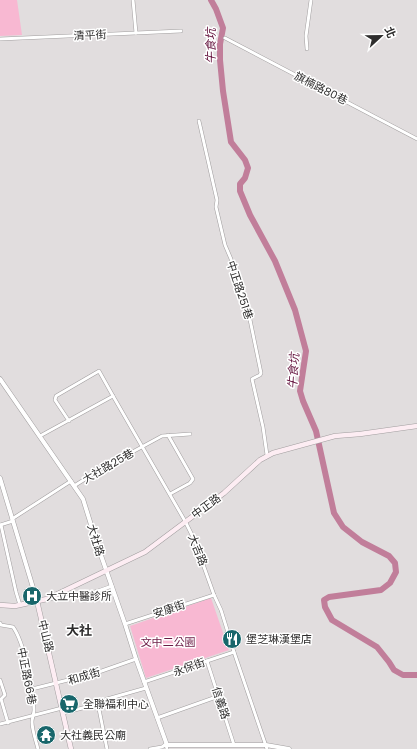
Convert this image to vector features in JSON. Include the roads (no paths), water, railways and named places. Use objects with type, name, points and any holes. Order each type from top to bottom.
[{"type":"main road","name":"中正路","points":[[0,605],[20,605],[47,599],[145,552],[224,493],[267,455],[287,448],[335,436],[417,426]]},
{"type":"main road","name":"中山路","points":[[37,601],[71,749]]},
{"type":"street","points":[[133,0],[136,33]]},
{"type":"street","points":[[307,49],[306,36],[311,0]]},
{"type":"street","name":"清平街","points":[[0,39],[181,31]]},
{"type":"street","name":"旗楠路80巷","points":[[225,38],[417,139]]},
{"type":"street","name":"中正路251巷","points":[[199,121],[217,200],[216,207],[225,245],[231,259],[238,290],[248,310],[261,373],[252,379],[263,427],[267,455]]},
{"type":"street","name":"大吉路","points":[[69,421],[56,400],[56,396],[99,371],[170,494],[194,539],[214,595],[226,622],[234,652],[267,747]]},
{"type":"street","name":"大社路","points":[[0,379],[83,499],[166,744]]},
{"type":"street","points":[[40,436],[113,396]]},
{"type":"street","points":[[170,494],[193,479],[168,435],[190,434]]},
{"type":"street","name":"大社路25巷","points":[[74,486],[101,469],[162,436],[168,435]]},
{"type":"street","name":"中山路","points":[[0,478],[37,601]]},
{"type":"street","points":[[20,605],[1,525],[13,520],[71,481]]},
{"type":"street","points":[[47,599],[72,598],[98,592],[112,586]]},
{"type":"street","name":"安康街","points":[[125,624],[214,595]]},
{"type":"street","name":"中正路66巷","points":[[0,624],[13,627],[17,632],[27,665],[32,689],[34,710],[32,722],[38,749]]},
{"type":"street","name":"永保街","points":[[144,682],[234,652]]},
{"type":"street","name":"和成街","points":[[32,689],[96,673],[136,659]]},
{"type":"street","name":"信義路","points":[[207,661],[234,745]]},
{"type":"street","points":[[0,680],[5,695],[1,699],[8,723]]},
{"type":"street","points":[[0,724],[33,716],[98,704],[107,699],[146,688]]},
{"type":"street","points":[[157,718],[219,696]]},
{"type":"street","points":[[98,704],[107,749]]},
{"type":"street","points":[[150,749],[164,746],[166,744],[169,746],[234,745],[288,749]]},
{"type":"street","points":[[166,744],[167,749]]},
{"type":"waterway","name":"牛食坑","points":[[211,0],[223,28],[220,44],[220,60],[231,142],[245,160],[248,168],[245,178],[240,184],[240,191],[250,215],[275,261],[295,310],[306,351],[300,391],[316,431],[334,513],[343,527],[362,542],[389,556],[395,563],[396,572],[390,583],[381,590],[329,597],[324,600],[325,607],[332,620],[377,647],[394,670],[403,675],[417,675]]},
{"type":"place","name":"大立中醫診所","points":[[32,596]]},
{"type":"place","name":"堡芝琳漢堡店","points":[[232,639]]},
{"type":"place","name":"全聯福利中心","points":[[69,704]]},
{"type":"place","name":"大社義民公廟","points":[[46,735]]},
{"type":"district","name":"大社","points":[[79,630]]},
{"type":"park label","name":"文中二公園","points":[[168,642]]}]
